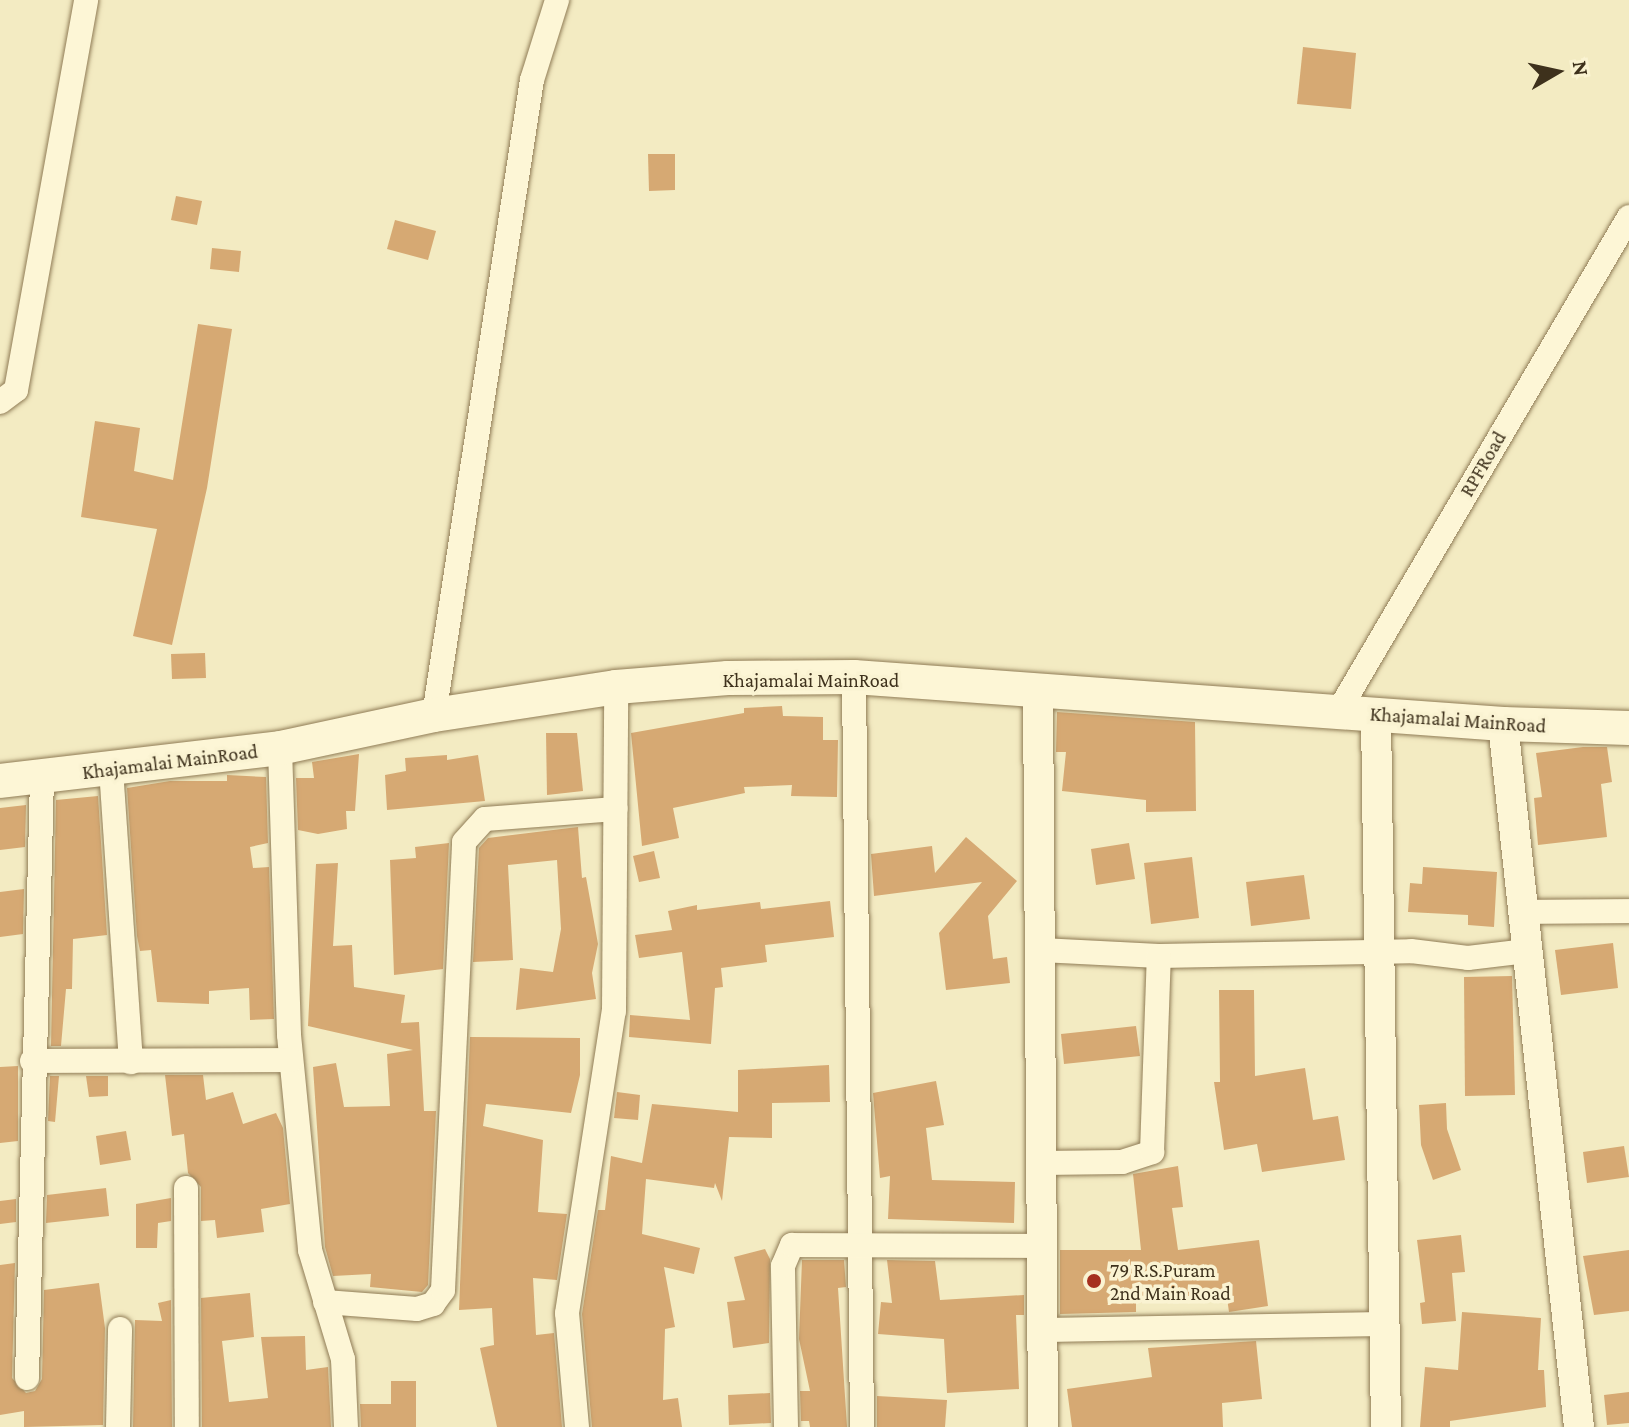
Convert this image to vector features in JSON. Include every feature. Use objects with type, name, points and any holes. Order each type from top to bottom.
[{"type":"main road","name":"Khajamalai MainRoad","points":[[0,781],[280,748],[434,715],[616,687],[854,677],[1503,724],[1629,728]]},
{"type":"street","points":[[0,402],[16,390],[86,0]]},
{"type":"street","points":[[434,715],[532,80],[557,0]]},
{"type":"street","name":"RPFRoad","points":[[1338,712],[1629,217]]},
{"type":"street","points":[[854,677],[862,1427]]},
{"type":"street","points":[[577,1427],[567,1313],[614,1011],[616,687]]},
{"type":"street","points":[[1038,689],[1043,1427]]},
{"type":"street","points":[[1376,714],[1386,1427]]},
{"type":"street","points":[[1503,724],[1579,1427]]},
{"type":"street","points":[[280,748],[281,885],[291,1060],[310,1250],[343,1359],[346,1427]]},
{"type":"street","points":[[111,769],[131,1062]]},
{"type":"street","points":[[27,1378],[32,1061],[42,778]]},
{"type":"street","points":[[325,1302],[417,1309],[433,1304],[443,1290],[464,842],[472,829],[502,816],[616,809]]},
{"type":"street","points":[[1523,912],[1629,911]]},
{"type":"street","points":[[1041,950],[1159,956],[1411,951],[1468,958],[1527,951]]},
{"type":"street","points":[[1043,1163],[1122,1162],[1152,1152],[1159,956]]},
{"type":"street","points":[[32,1061],[291,1060]]},
{"type":"street","points":[[186,1188],[187,1427]]},
{"type":"street","points":[[786,1427],[784,1254],[792,1245],[1043,1246]]},
{"type":"street","points":[[1044,1330],[1384,1324]]},
{"type":"street","points":[[118,1427],[120,1329]]},
{"type":"building","points":[[1303,47],[1356,53],[1351,109],[1297,104]]},
{"type":"building","points":[[648,154],[675,154],[675,190],[649,191]]},
{"type":"building","points":[[176,196],[202,201],[197,225],[171,220]]},
{"type":"building","points":[[395,220],[436,231],[428,260],[387,249]]},
{"type":"building","points":[[212,248],[241,251],[239,272],[210,269]]},
{"type":"building","points":[[198,324],[232,329],[207,488],[172,645],[133,636],[157,529],[81,517],[95,421],[140,428],[134,471],[173,480]]},
{"type":"building","points":[[205,653],[206,678],[172,679],[171,654]]},
{"type":"building","points":[[782,706],[783,716],[823,717],[823,740],[838,740],[837,797],[791,796],[792,785],[744,787],[745,793],[673,808],[679,838],[642,846],[631,733],[744,713],[744,708]]},
{"type":"building","points":[[1057,712],[1195,722],[1196,811],[1146,812],[1146,800],[1062,791],[1066,752],[1056,752]]},
{"type":"building","points":[[546,733],[577,733],[583,791],[547,795]]},
{"type":"building","points":[[1607,747],[1612,782],[1601,784],[1607,837],[1538,845],[1534,798],[1542,797],[1536,753]]},
{"type":"building","points":[[359,754],[355,811],[346,811],[347,829],[318,834],[298,830],[296,778],[314,778],[312,762]]},
{"type":"building","points":[[447,755],[447,760],[478,755],[485,801],[387,810],[385,775],[406,771],[405,758]]},
{"type":"building","points":[[227,775],[266,777],[268,843],[250,847],[253,868],[269,867],[274,1019],[250,1020],[249,988],[209,991],[209,1004],[157,1002],[151,950],[140,951],[137,936],[127,788],[170,781],[227,781]]},
{"type":"building","points":[[98,796],[107,935],[73,939],[72,989],[66,989],[61,1046],[51,1046],[56,800]]},
{"type":"building","points":[[26,805],[25,847],[0,850],[0,808]]},
{"type":"building","points":[[578,827],[582,878],[586,877],[598,944],[592,973],[596,999],[516,1010],[520,968],[553,972],[561,929],[557,860],[508,865],[513,960],[473,962],[479,848],[488,838]]},
{"type":"building","points":[[966,837],[1017,881],[988,916],[993,959],[1007,957],[1010,983],[946,990],[939,933],[982,882],[874,896],[871,854],[932,846],[935,873]]},
{"type":"building","points":[[449,843],[443,969],[394,975],[390,860],[416,858],[415,847]]},
{"type":"building","points":[[1129,843],[1135,879],[1096,885],[1091,849]]},
{"type":"building","points":[[654,851],[660,878],[639,882],[633,856]]},
{"type":"building","points":[[1192,857],[1199,918],[1151,924],[1144,863]]},
{"type":"building","points":[[338,863],[333,946],[352,945],[354,987],[405,995],[401,1023],[419,1022],[424,1111],[436,1111],[428,1285],[422,1292],[370,1287],[371,1274],[333,1276],[325,1247],[313,1067],[336,1063],[344,1107],[390,1106],[387,1054],[413,1050],[308,1026],[316,864]]},
{"type":"building","points":[[1423,867],[1497,872],[1494,927],[1468,925],[1468,915],[1408,912],[1410,883],[1422,884]]},
{"type":"building","points":[[1304,875],[1310,919],[1251,926],[1246,882]]},
{"type":"building","points":[[24,889],[23,934],[0,937],[0,892]]},
{"type":"building","points":[[830,901],[834,937],[765,945],[767,962],[721,968],[723,987],[715,988],[711,1044],[629,1037],[630,1015],[690,1020],[682,952],[639,958],[635,935],[672,930],[668,911],[697,905],[697,910],[760,902],[761,909]]},
{"type":"building","points":[[1613,943],[1618,988],[1561,995],[1555,950]]},
{"type":"building","points":[[1512,976],[1515,1095],[1465,1096],[1464,977]]},
{"type":"building","points":[[1219,990],[1254,990],[1255,1076],[1305,1068],[1313,1120],[1338,1116],[1345,1160],[1262,1172],[1257,1144],[1224,1150],[1214,1082],[1220,1082]]},
{"type":"building","points":[[1136,1026],[1140,1056],[1064,1064],[1061,1034]]},
{"type":"building","points":[[470,1037],[580,1038],[580,1075],[571,1113],[486,1104],[483,1126],[543,1140],[538,1212],[567,1214],[557,1280],[533,1278],[536,1335],[554,1333],[562,1427],[497,1427],[480,1348],[494,1345],[492,1308],[459,1310]]},
{"type":"building","points":[[829,1065],[830,1102],[772,1103],[772,1138],[729,1137],[722,1201],[715,1183],[714,1188],[646,1179],[642,1234],[700,1248],[694,1274],[664,1267],[675,1327],[665,1329],[663,1400],[678,1398],[682,1427],[592,1427],[582,1314],[598,1210],[605,1210],[611,1156],[642,1163],[652,1104],[738,1112],[738,1070]]},
{"type":"building","points":[[18,1066],[18,1141],[0,1143],[0,1067]]},
{"type":"building","points":[[165,1075],[203,1075],[206,1100],[233,1092],[243,1124],[276,1113],[283,1128],[290,1204],[261,1209],[264,1232],[217,1238],[215,1220],[201,1221],[201,1187],[188,1173],[184,1134],[172,1136]]},
{"type":"building","points":[[50,1076],[59,1076],[55,1122],[48,1121]]},
{"type":"building","points":[[86,1076],[108,1076],[108,1096],[89,1097]]},
{"type":"building","points":[[936,1081],[944,1125],[926,1128],[932,1180],[1015,1182],[1014,1223],[888,1219],[890,1176],[880,1178],[873,1093]]},
{"type":"building","points":[[617,1092],[640,1095],[638,1120],[614,1118]]},
{"type":"building","points":[[1446,1103],[1447,1129],[1461,1170],[1433,1180],[1421,1145],[1419,1105]]},
{"type":"building","points":[[126,1131],[131,1160],[100,1165],[96,1136]]},
{"type":"building","points":[[1624,1146],[1629,1177],[1587,1183],[1583,1152]]},
{"type":"building","points":[[1178,1166],[1183,1207],[1172,1208],[1178,1250],[1259,1240],[1268,1306],[1229,1312],[1227,1298],[1191,1302],[1190,1296],[1136,1303],[1136,1312],[1060,1314],[1060,1250],[1141,1250],[1133,1174]]},
{"type":"building","points":[[106,1188],[109,1216],[46,1223],[47,1195]]},
{"type":"building","points":[[171,1198],[171,1221],[158,1223],[157,1248],[136,1248],[136,1204]]},
{"type":"building","points":[[16,1199],[16,1222],[0,1224],[0,1201]]},
{"type":"building","points":[[1461,1235],[1465,1272],[1452,1273],[1456,1321],[1422,1324],[1420,1303],[1425,1302],[1417,1240]]},
{"type":"building","points":[[765,1249],[770,1259],[769,1343],[733,1348],[727,1302],[745,1300],[734,1257]]},
{"type":"building","points":[[1629,1250],[1629,1311],[1594,1315],[1583,1256]]},
{"type":"building","points":[[802,1260],[844,1260],[846,1287],[838,1288],[847,1427],[810,1427],[809,1421],[801,1421],[800,1391],[810,1391],[799,1339]]},
{"type":"building","points":[[887,1260],[935,1261],[940,1300],[1024,1295],[1024,1315],[1016,1315],[1019,1389],[947,1393],[944,1339],[878,1334],[881,1302],[892,1303]]},
{"type":"building","points":[[15,1263],[12,1378],[26,1393],[35,1391],[42,1379],[44,1290],[99,1283],[105,1328],[103,1425],[24,1427],[24,1411],[0,1415],[0,1265]]},
{"type":"building","points":[[250,1293],[254,1337],[222,1341],[229,1402],[268,1398],[261,1337],[305,1336],[306,1370],[328,1367],[331,1427],[202,1427],[201,1298]]},
{"type":"building","points":[[171,1300],[172,1427],[133,1427],[135,1320],[162,1321],[158,1303]]},
{"type":"building","points":[[1462,1312],[1541,1318],[1538,1370],[1544,1370],[1546,1407],[1450,1421],[1450,1427],[1420,1427],[1425,1367],[1458,1370]]},
{"type":"building","points":[[1256,1341],[1262,1399],[1222,1403],[1223,1427],[1072,1427],[1067,1389],[1152,1377],[1148,1348]]},
{"type":"building","points":[[391,1381],[416,1381],[416,1427],[361,1427],[360,1404],[391,1404]]},
{"type":"building","points":[[1629,1392],[1629,1423],[1607,1425],[1604,1395]]},
{"type":"building","points":[[770,1393],[771,1423],[729,1425],[728,1395]]},
{"type":"building","points":[[877,1396],[947,1400],[945,1427],[877,1427]]},
{"type":"place","name":"79 R.S.Puram 2nd Main Road","points":[[1094,1281]]}]
